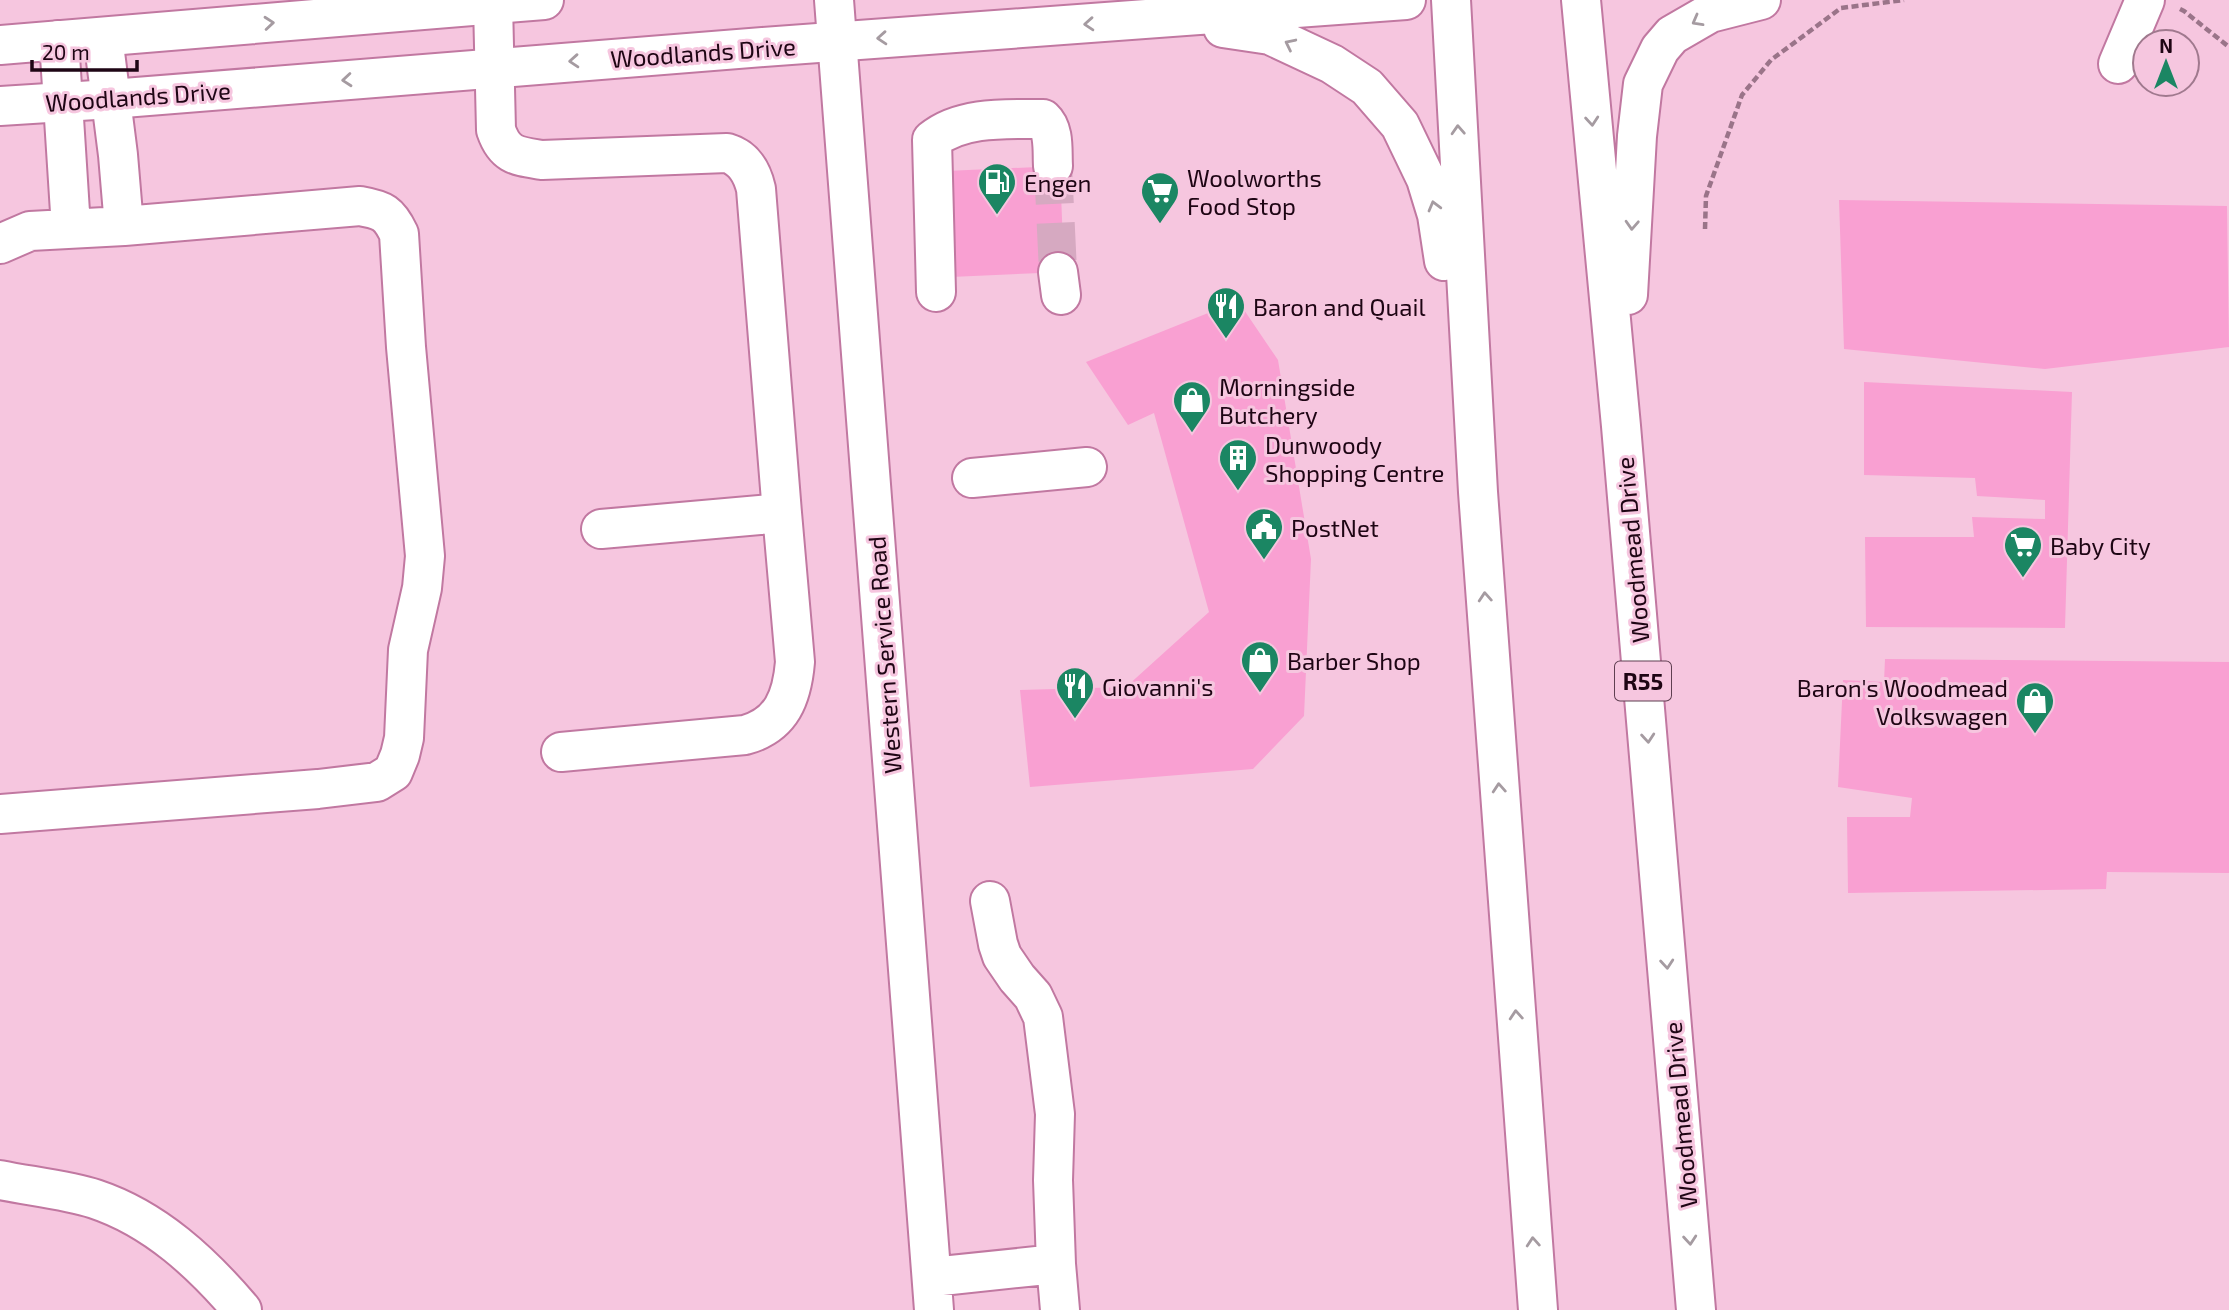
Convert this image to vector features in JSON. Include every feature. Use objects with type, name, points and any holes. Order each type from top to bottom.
[{"type":"main road","points":[[0,45],[544,0]]},
{"type":"main road","name":"Western Service Road","points":[[834,0],[933,1294]]},
{"type":"main road","name":"Woodlands Drive","points":[[0,106],[1406,0]]},
{"type":"main road","points":[[1451,0],[1478,492],[1538,1310]]},
{"type":"main road","name":"Woodmead Drive","points":[[1581,0],[1621,426],[1696,1310]]},
{"type":"main road","points":[[1621,426],[1637,136],[1643,84],[1660,49],[1672,34],[1710,13],[1761,0]]},
{"type":"main road","points":[[2118,64],[2145,0]]},
{"type":"main road","points":[[493,4],[496,130],[510,153],[542,160],[719,152],[735,155],[745,163],[754,178],[756,189],[795,662],[793,684],[776,719],[759,731],[745,735],[561,752]]},
{"type":"main road","points":[[1157,19],[1270,34],[1332,64],[1367,87],[1399,125],[1426,179],[1437,215],[1478,492]]},
{"type":"main road","points":[[103,37],[124,226]]},
{"type":"main road","points":[[59,40],[71,228]]},
{"type":"main road","points":[[936,292],[932,140],[958,126],[996,120],[1043,119],[1048,124],[1052,139],[1053,166]]},
{"type":"main road","points":[[0,244],[30,231],[124,226],[360,206],[383,212],[392,219],[399,234],[406,347],[425,556],[422,587],[408,649],[404,738],[393,772],[377,782],[0,814]]},
{"type":"main road","points":[[972,478],[1087,467]]},
{"type":"main road","points":[[601,529],[782,513]]},
{"type":"main road","points":[[990,901],[1002,956],[1032,996],[1043,1017],[1055,1114],[1053,1180],[1060,1310]]},
{"type":"main road","points":[[0,1180],[94,1198],[149,1223],[186,1252],[242,1310]]},
{"type":"main road","points":[[933,1294],[1056,1264]]},
{"type":"path","points":[[1705,229],[1706,197],[1742,95],[1771,60],[1842,8],[1904,0]]},
{"type":"path","points":[[2145,0],[2184,10],[2229,47]]},
{"type":"building","points":[[1060,166],[1064,272],[951,277],[946,171]]},
{"type":"building","points":[[1839,200],[2227,206],[2229,347],[2045,369],[1844,349]]},
{"type":"building","name":"Dunwoody Shopping Centre","points":[[1238,301],[1278,360],[1311,559],[1304,716],[1253,769],[1030,787],[1020,690],[1126,687],[1209,612],[1154,413],[1128,425],[1086,362]]},
{"type":"building","points":[[1864,382],[2072,392],[2065,628],[1866,627],[1865,537],[1974,537],[1972,517],[2045,519],[2045,500],[1977,496],[1975,478],[1864,475]]},
{"type":"building","name":"Baron's Woodmead Volkswagen","points":[[1885,659],[2229,662],[2229,873],[2107,872],[2106,889],[1848,893],[1847,817],[1910,817],[1912,798],[1838,787],[1843,680],[1884,682]]},
{"type":"tunnel","points":[[1053,166],[1058,272]]},
{"type":"place","name":"Engen","points":[[997,216]]},
{"type":"place","name":"Woolworths Food Stop","points":[[1160,225]]},
{"type":"place","name":"Baron and Quail","points":[[1226,340]]},
{"type":"place","name":"Morningside Butchery","points":[[1192,434]]},
{"type":"place","name":"Dunwoody Shopping Centre","points":[[1238,492]]},
{"type":"place","name":"PostNet","points":[[1264,561]]},
{"type":"place","name":"Baby City","points":[[2023,579]]},
{"type":"place","name":"Barber Shop","points":[[1260,694]]},
{"type":"place","name":"Giovanni's","points":[[1075,720]]},
{"type":"place","name":"Baron's Woodmead Volkswagen","points":[[2035,735]]}]
